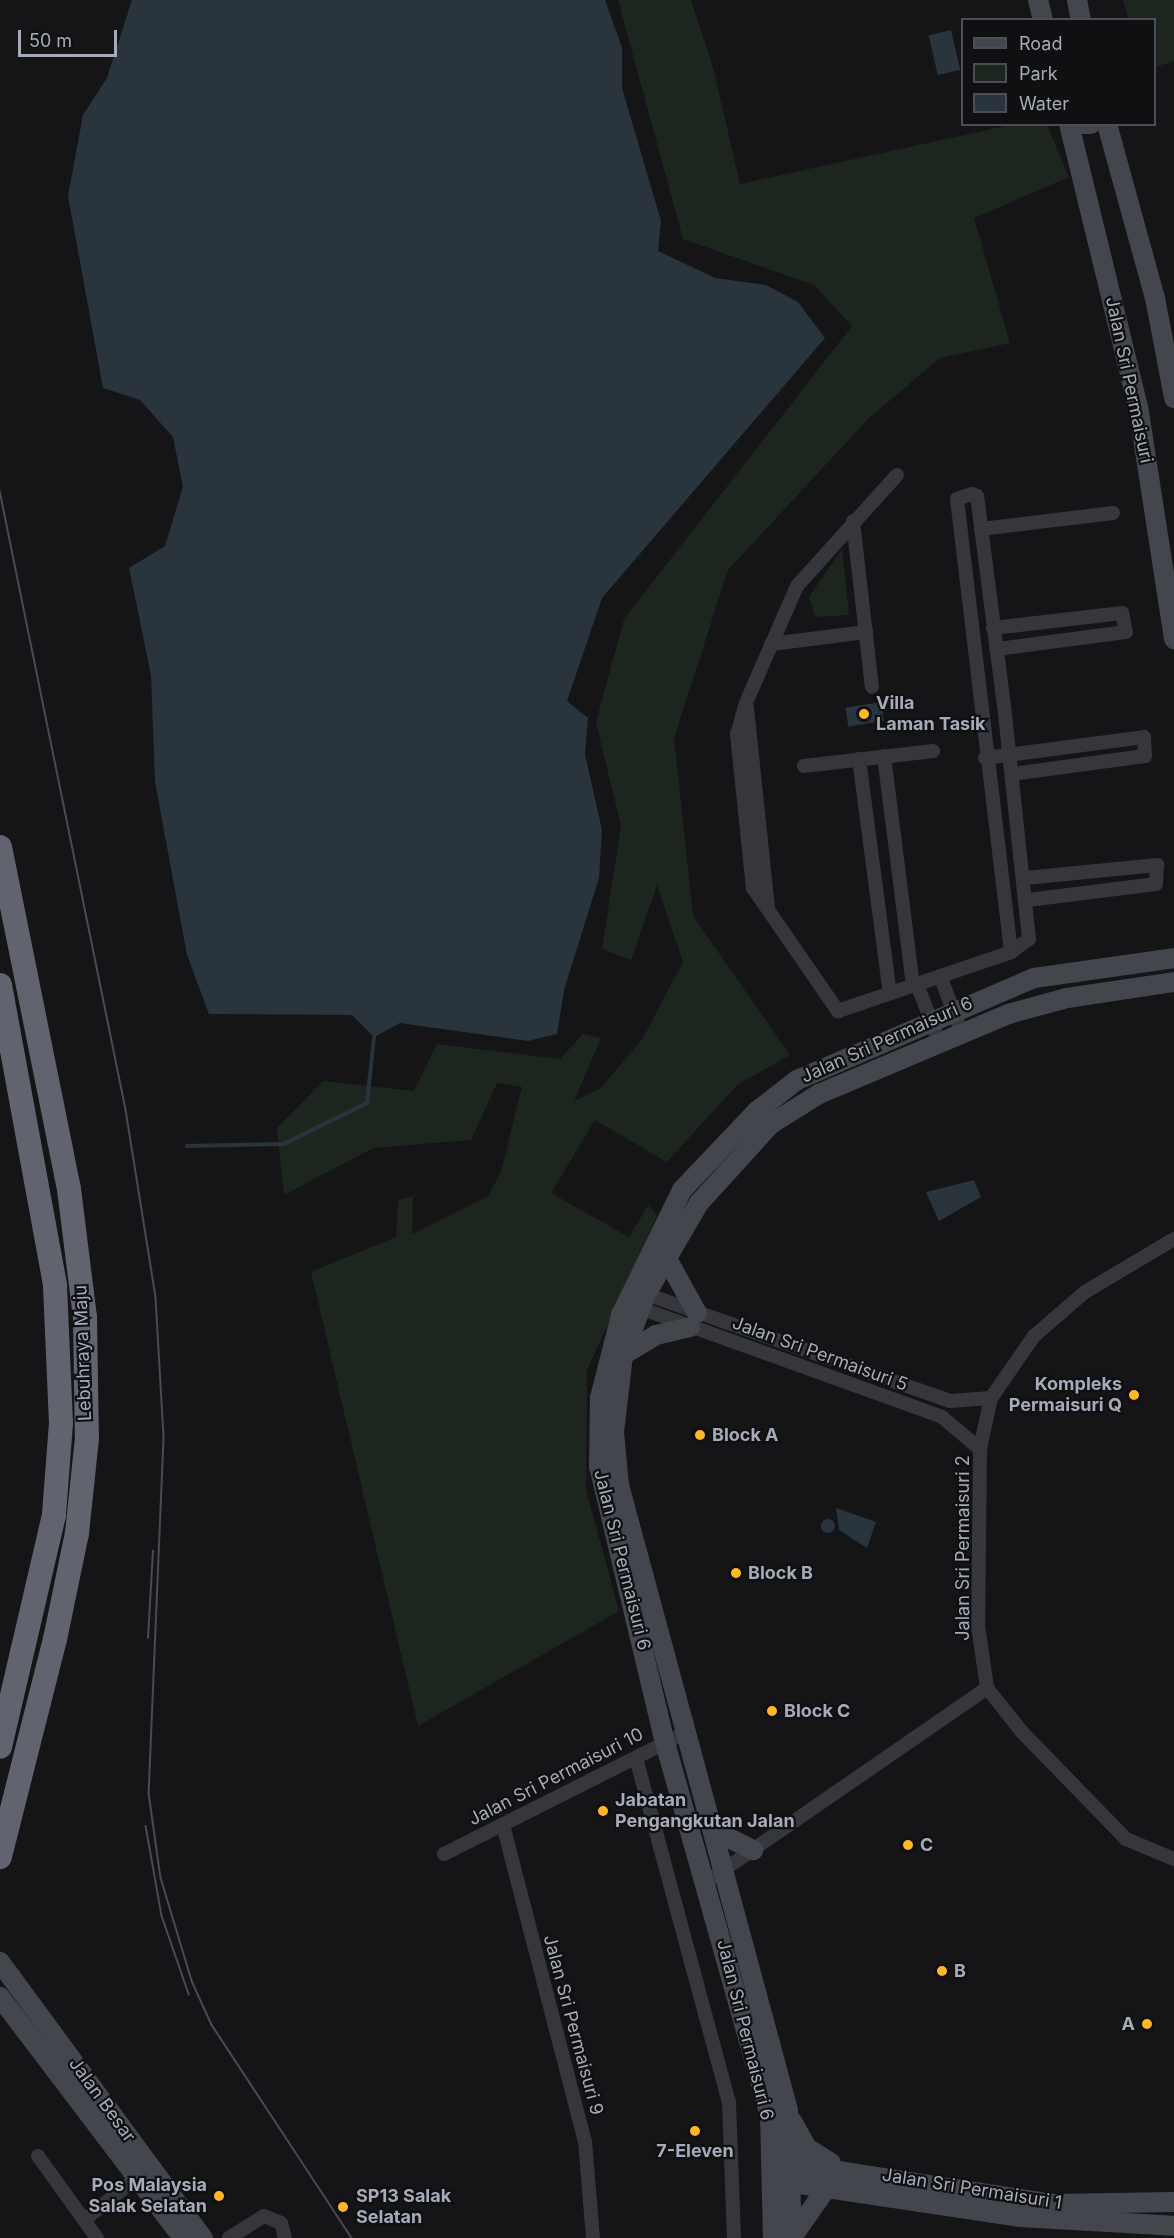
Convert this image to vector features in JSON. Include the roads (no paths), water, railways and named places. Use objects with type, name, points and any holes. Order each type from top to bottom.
[{"type":"highway","name":"Lebuhraya Maju","points":[[0,847],[69,1189],[86,1317],[87,1438],[77,1533],[55,1639],[0,1857]]},
{"type":"highway","name":"Lebuhraya Maju","points":[[0,985],[42,1195],[59,1331],[61,1423],[54,1515],[35,1609],[0,1747]]},
{"type":"street","points":[[1038,0],[1042,18]]},
{"type":"street","points":[[1077,0],[1082,18]]},
{"type":"street","name":"Jalan Sri Permaisuri","points":[[1069,126],[1138,406],[1174,639]]},
{"type":"street","points":[[1108,126],[1155,298],[1174,398]]},
{"type":"street","points":[[897,475],[853,521],[797,586],[746,703],[768,909],[838,1011],[1011,952],[1029,939],[1028,900],[977,496],[961,495],[957,499],[985,758],[1011,952]]},
{"type":"street","points":[[981,529],[1113,513]]},
{"type":"street","points":[[853,521],[872,687]]},
{"type":"street","points":[[993,628],[1122,613],[1126,632],[996,649]]},
{"type":"street","points":[[771,644],[866,632]]},
{"type":"street","points":[[985,758],[1144,737],[1145,756],[1011,774]]},
{"type":"street","points":[[804,765],[933,750]]},
{"type":"street","points":[[884,756],[915,984],[939,1042]]},
{"type":"street","points":[[859,759],[890,993]]},
{"type":"street","points":[[1025,878],[1157,865],[1156,884],[1028,900]]},
{"type":"street","name":"Jalan Sri Permaisuri 6","points":[[786,2237],[781,2171],[770,2116],[666,1743],[599,1467],[600,1398],[636,1299],[682,1190],[757,1111],[797,1080],[926,1010],[950,1000],[1044,975],[1172,957]]},
{"type":"street","points":[[940,976],[962,1033]]},
{"type":"street","name":"Jalan Sri Permaisuri 6","points":[[781,2171],[788,2110],[619,1485],[615,1432],[623,1355],[636,1299],[666,1257],[699,1203],[771,1124],[819,1094],[962,1033],[1067,998],[1174,982]]},
{"type":"street","name":"Jalan Sri Permaisuri 2","points":[[987,1688],[978,1626],[980,1449],[991,1398],[1034,1336],[1085,1292],[1174,1239]]},
{"type":"street","points":[[623,1355],[656,1335],[694,1320],[666,1257]]},
{"type":"street","name":"Jalan Sri Permaisuri 5","points":[[636,1299],[942,1417],[980,1449]]},
{"type":"street","name":"Jalan Sri Permaisuri 5","points":[[694,1320],[950,1401],[991,1398]]},
{"type":"street","points":[[706,1882],[987,1688],[1077,1794],[1126,1839],[1174,1859]]},
{"type":"street","name":"Jalan Sri Permaisuri 10","points":[[444,1854],[685,1733]]},
{"type":"street","points":[[636,1758],[729,2102],[732,2238],[740,2238]]},
{"type":"street","name":"Jalan Sri Permaisuri 9","points":[[503,1825],[585,2141],[593,2238]]},
{"type":"street","points":[[714,1830],[753,1850]]},
{"type":"street","name":"Jalan Besar","points":[[0,1962],[138,2177],[183,2238]]},
{"type":"street","name":"Jalan Besar","points":[[0,1997],[83,2088],[203,2238]]},
{"type":"street","points":[[788,2110],[807,2148],[842,2168]]},
{"type":"street","points":[[38,2156],[97,2238]]},
{"type":"street","name":"Jalan Sri Permaisuri 1","points":[[781,2171],[842,2168],[1052,2204],[1173,2201]]},
{"type":"street","name":"Jalan Sri Permaisuri 1","points":[[781,2171],[827,2187],[1020,2217],[1174,2226]]},
{"type":"street","points":[[84,2220],[138,2177]]},
{"type":"street","points":[[786,2237],[827,2187]]},
{"type":"street","points":[[229,2238],[264,2216],[281,2223],[285,2238]]},
{"type":"water","points":[[132,0],[605,0],[622,48],[622,88],[661,221],[658,251],[715,278],[766,285],[798,302],[825,338],[602,598],[567,701],[588,718],[585,754],[602,830],[599,878],[564,990],[557,1034],[528,1041],[400,1023],[374,1037],[352,1015],[209,1014],[187,955],[155,782],[151,675],[129,568],[165,546],[183,487],[173,437],[140,400],[103,388],[68,196],[83,115],[107,78]]},
{"type":"water","points":[[951,30],[960,70],[938,75],[929,35]]},
{"type":"water","name":"Villa Laman Tasik","points":[[881,702],[884,721],[848,726],[845,708]]},
{"type":"water","points":[[974,1180],[981,1197],[939,1221],[926,1192]]},
{"type":"water","points":[[836,1508],[876,1522],[867,1548],[839,1530]]},
{"type":"water","points":[[825,1519],[831,1519],[835,1526],[831,1533],[825,1533],[821,1529],[821,1523]]},
{"type":"waterway","points":[[187,1146],[284,1144],[367,1103],[374,1037]]},
{"type":"tram line","points":[[0,491],[126,1110],[156,1298],[164,1438],[149,1793],[161,1878],[192,1981],[212,2025],[352,2238]]},
{"type":"tram line","points":[[148,1638],[153,1551]]},
{"type":"tram line","points":[[146,1826],[162,1916],[189,1994]]},
{"type":"place","name":"Villa Laman Tasik","points":[[864,714]]},
{"type":"place","name":"Kompleks Permaisuri Q","points":[[1134,1395]]},
{"type":"place","name":"Block A","points":[[700,1435]]},
{"type":"place","name":"Block B","points":[[736,1573]]},
{"type":"place","name":"Block C","points":[[772,1711]]},
{"type":"place","name":"Jabatan Pengangkutan Jalan","points":[[603,1811]]},
{"type":"place","name":"C","points":[[908,1845]]},
{"type":"place","name":"B","points":[[942,1971]]},
{"type":"place","name":"A","points":[[1147,2024]]},
{"type":"place","name":"7-Eleven","points":[[695,2131]]},
{"type":"place","name":"Pos Malaysia Salak Selatan","points":[[219,2196]]},
{"type":"place","name":"SP13 Salak Selatan","points":[[343,2207]]}]
